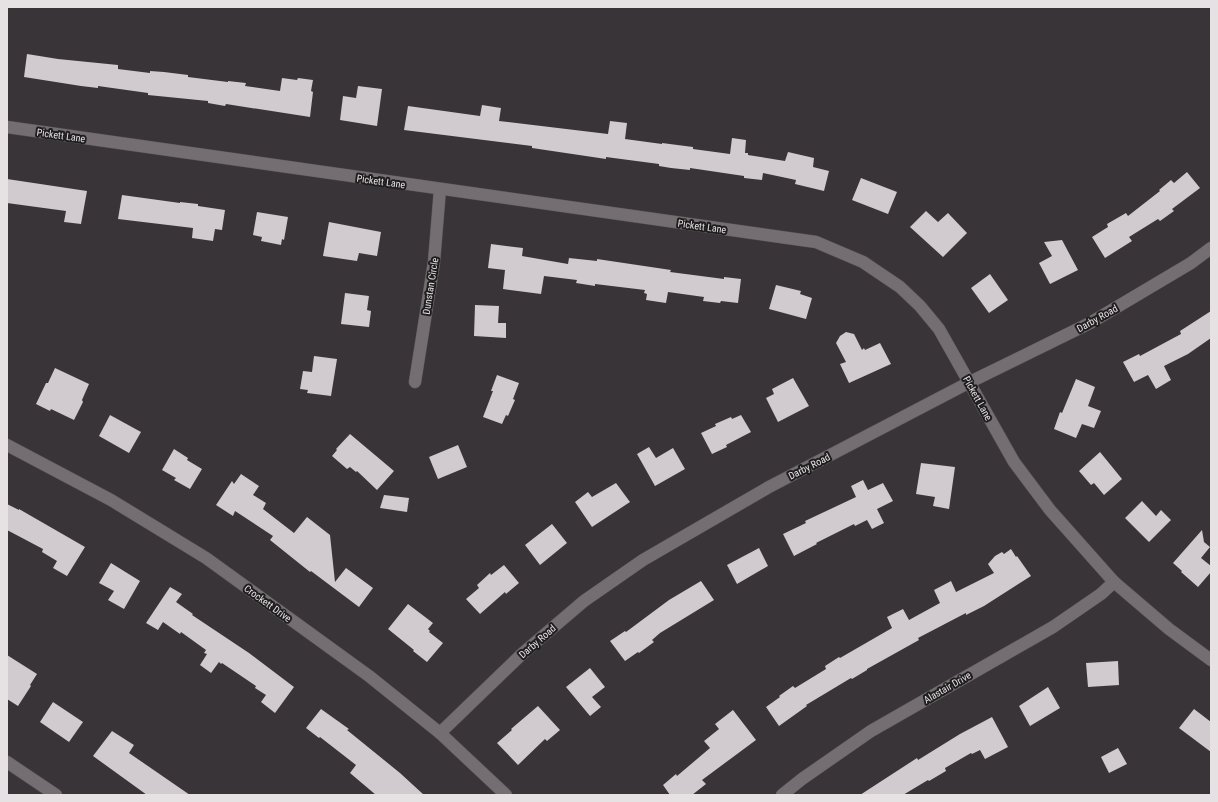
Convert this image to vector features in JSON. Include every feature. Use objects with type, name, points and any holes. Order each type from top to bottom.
[{"type":"street","name":"Pickett Lane","points":[[7,127],[816,242],[863,262],[900,287],[920,306],[939,329],[1014,462],[1050,510],[1114,582],[1169,629],[1211,660]]},
{"type":"street","name":"Dunstan Circle","points":[[414,382],[434,262],[440,189]]},
{"type":"street","name":"Darby Road","points":[[440,733],[522,653],[584,601],[643,560],[769,486],[970,382],[1090,323],[1191,262],[1211,248]]},
{"type":"street","name":"Crockett Drive","points":[[7,445],[110,500],[206,558],[369,676],[440,733],[506,795]]},
{"type":"street","name":"Alastair Drive","points":[[782,795],[802,779],[871,731],[1053,627],[1101,594],[1114,582]]},
{"type":"street","points":[[7,762],[56,795]]},
{"type":"building","points":[[27,54],[58,59],[118,65],[118,69],[150,73],[150,71],[164,72],[188,75],[188,77],[246,83],[245,86],[280,91],[282,78],[313,80],[310,117],[226,104],[225,106],[208,103],[208,101],[148,95],[148,93],[98,86],[98,88],[81,86],[24,77]]},
{"type":"building","points":[[358,86],[382,89],[377,126],[340,120],[343,96],[356,98]]},
{"type":"building","points":[[482,105],[501,108],[499,121],[608,134],[610,121],[627,123],[625,139],[693,147],[693,149],[730,154],[732,138],[746,140],[745,153],[748,153],[748,155],[785,161],[788,152],[814,158],[813,167],[829,171],[824,191],[795,184],[796,180],[763,173],[762,180],[744,178],[744,176],[690,168],[690,170],[671,168],[659,166],[659,164],[606,157],[606,159],[532,148],[532,146],[404,130],[408,106],[480,116]]},
{"type":"building","points":[[1187,172],[1200,188],[1172,209],[1174,211],[1160,221],[1158,219],[1129,237],[1132,241],[1105,258],[1092,237],[1108,227],[1107,224],[1126,213],[1128,216],[1160,191],[1159,190],[1171,180],[1174,183]]},
{"type":"building","points":[[861,178],[897,192],[888,214],[852,200]]},
{"type":"building","points":[[7,179],[87,191],[81,224],[64,222],[66,211],[7,203]]},
{"type":"building","points":[[122,195],[198,204],[198,206],[225,210],[222,230],[215,229],[213,241],[192,238],[193,228],[118,219]]},
{"type":"building","points":[[926,211],[938,222],[948,213],[967,233],[943,257],[910,227]]},
{"type":"building","points":[[257,212],[288,217],[284,240],[282,239],[281,245],[261,241],[262,237],[253,235]]},
{"type":"building","points":[[329,222],[381,232],[377,256],[359,253],[357,261],[323,256]]},
{"type":"building","points":[[1062,240],[1078,270],[1050,284],[1039,263],[1052,256],[1044,242]]},
{"type":"building","points":[[491,244],[523,248],[522,256],[568,264],[569,258],[597,261],[597,259],[671,270],[670,272],[724,279],[724,277],[741,279],[738,303],[703,301],[704,297],[668,292],[666,303],[646,300],[647,294],[644,293],[645,290],[595,284],[595,286],[576,283],[577,280],[544,276],[541,294],[503,289],[505,270],[488,268]]},
{"type":"building","points":[[990,274],[1008,300],[989,313],[971,288]]},
{"type":"building","points":[[776,285],[801,291],[800,294],[812,298],[806,319],[769,309]]},
{"type":"building","points":[[345,293],[369,296],[367,310],[371,311],[369,327],[341,324]]},
{"type":"building","points":[[475,305],[499,306],[498,323],[506,323],[506,338],[474,336]]},
{"type":"building","points":[[1211,311],[1211,338],[1188,354],[1164,366],[1171,380],[1156,389],[1148,375],[1134,382],[1123,362],[1139,354],[1140,356],[1181,334],[1180,331]]},
{"type":"building","points":[[846,332],[854,334],[862,350],[880,343],[891,364],[849,383],[840,364],[846,362],[836,343],[840,336]]},
{"type":"building","points":[[314,356],[337,359],[331,396],[307,393],[308,390],[300,389],[303,371],[312,372]]},
{"type":"building","points":[[55,368],[89,384],[82,400],[83,402],[74,420],[51,409],[50,411],[36,404]]},
{"type":"building","points":[[497,375],[519,383],[513,399],[515,400],[508,416],[506,415],[502,424],[483,417],[493,391],[491,391]]},
{"type":"building","points":[[793,378],[809,406],[778,422],[766,398],[774,394],[772,389]]},
{"type":"building","points":[[1076,379],[1095,387],[1088,406],[1101,411],[1094,428],[1082,424],[1076,438],[1054,429],[1060,412],[1062,413]]},
{"type":"building","points":[[110,415],[141,432],[129,453],[99,436]]},
{"type":"building","points":[[741,415],[751,432],[726,445],[727,447],[712,454],[701,433],[716,426],[715,424],[731,417],[732,419]]},
{"type":"building","points":[[350,434],[394,471],[377,490],[357,471],[356,472],[350,467],[347,469],[332,456],[337,450],[336,449]]},
{"type":"building","points":[[458,445],[467,467],[438,479],[429,457]]},
{"type":"building","points":[[649,447],[656,458],[673,448],[685,469],[655,486],[637,454]]},
{"type":"building","points":[[174,449],[188,458],[187,460],[202,469],[190,489],[174,480],[176,478],[162,470]]},
{"type":"building","points":[[1100,452],[1122,479],[1104,495],[1094,483],[1091,485],[1079,471]]},
{"type":"building","points":[[921,463],[955,467],[949,509],[933,506],[935,497],[916,494]]},
{"type":"building","points":[[241,474],[259,486],[253,495],[266,503],[263,509],[294,533],[307,517],[330,535],[335,582],[346,568],[373,588],[359,607],[311,571],[310,572],[270,540],[273,536],[235,511],[233,516],[216,505],[232,481],[234,484]]},
{"type":"building","points":[[863,480],[868,490],[883,483],[893,501],[877,509],[884,523],[872,529],[867,520],[855,526],[854,524],[794,556],[783,534],[806,523],[805,521],[856,497],[851,486]]},
{"type":"building","points":[[616,483],[630,502],[592,527],[575,502],[588,492],[592,497]]},
{"type":"building","points":[[384,495],[409,498],[407,512],[380,508]]},
{"type":"building","points":[[1142,501],[1156,516],[1161,510],[1171,520],[1149,542],[1125,518]]},
{"type":"building","points":[[7,504],[19,509],[85,547],[67,576],[53,568],[57,561],[42,552],[43,549],[7,530]]},
{"type":"building","points":[[552,524],[567,543],[540,565],[525,545]]},
{"type":"building","points":[[1202,530],[1204,542],[1210,547],[1201,558],[1211,566],[1211,572],[1198,587],[1173,563]]},
{"type":"building","points":[[759,548],[768,566],[737,584],[727,565]]},
{"type":"building","points":[[1011,549],[1031,576],[984,606],[966,615],[966,613],[918,638],[919,640],[806,705],[807,706],[779,726],[766,707],[780,697],[779,696],[793,686],[795,688],[826,669],[825,666],[839,657],[840,658],[892,628],[887,617],[903,609],[909,620],[940,603],[934,590],[951,581],[956,592],[994,573],[988,564],[995,556],[1002,552],[1004,554]]},
{"type":"building","points":[[111,563],[140,581],[124,609],[108,600],[114,591],[99,583]]},
{"type":"building","points":[[504,565],[519,583],[506,594],[505,592],[480,614],[466,599],[479,588],[477,585],[490,573],[491,575]]},
{"type":"building","points":[[701,581],[714,600],[660,633],[652,640],[654,642],[625,661],[610,641],[625,631],[626,632],[669,600]]},
{"type":"building","points":[[170,587],[182,594],[176,602],[193,614],[192,615],[249,653],[294,687],[275,713],[261,702],[266,695],[255,688],[256,686],[222,663],[221,664],[219,662],[211,673],[200,665],[207,654],[204,653],[206,650],[181,632],[180,634],[163,622],[158,630],[146,623]]},
{"type":"building","points":[[408,604],[433,623],[428,629],[430,631],[429,632],[443,643],[427,662],[388,629]]},
{"type":"building","points":[[7,655],[37,674],[18,706],[7,699]]},
{"type":"building","points":[[1118,661],[1119,685],[1088,687],[1086,663]]},
{"type":"building","points":[[590,668],[605,687],[592,697],[601,707],[590,716],[566,687]]},
{"type":"building","points":[[1048,687],[1060,708],[1030,726],[1019,706]]},
{"type":"building","points":[[53,702],[83,722],[69,742],[40,722]]},
{"type":"building","points":[[538,706],[560,730],[547,741],[545,739],[518,765],[497,743]]},
{"type":"building","points":[[321,709],[349,729],[347,730],[400,773],[424,795],[376,795],[350,773],[356,765],[306,728]]},
{"type":"building","points":[[1194,709],[1211,722],[1211,752],[1179,728]]},
{"type":"building","points":[[733,710],[756,740],[702,780],[706,784],[692,795],[670,795],[663,785],[676,774],[677,776],[710,748],[704,741],[719,729],[715,724]]},
{"type":"building","points":[[992,717],[1008,747],[985,759],[980,750],[972,754],[971,753],[945,768],[946,771],[903,795],[860,795],[917,758],[918,760],[960,734]]},
{"type":"building","points":[[112,731],[134,745],[129,753],[190,795],[147,795],[93,756]]},
{"type":"building","points":[[1118,748],[1127,764],[1109,773],[1101,757]]}]
